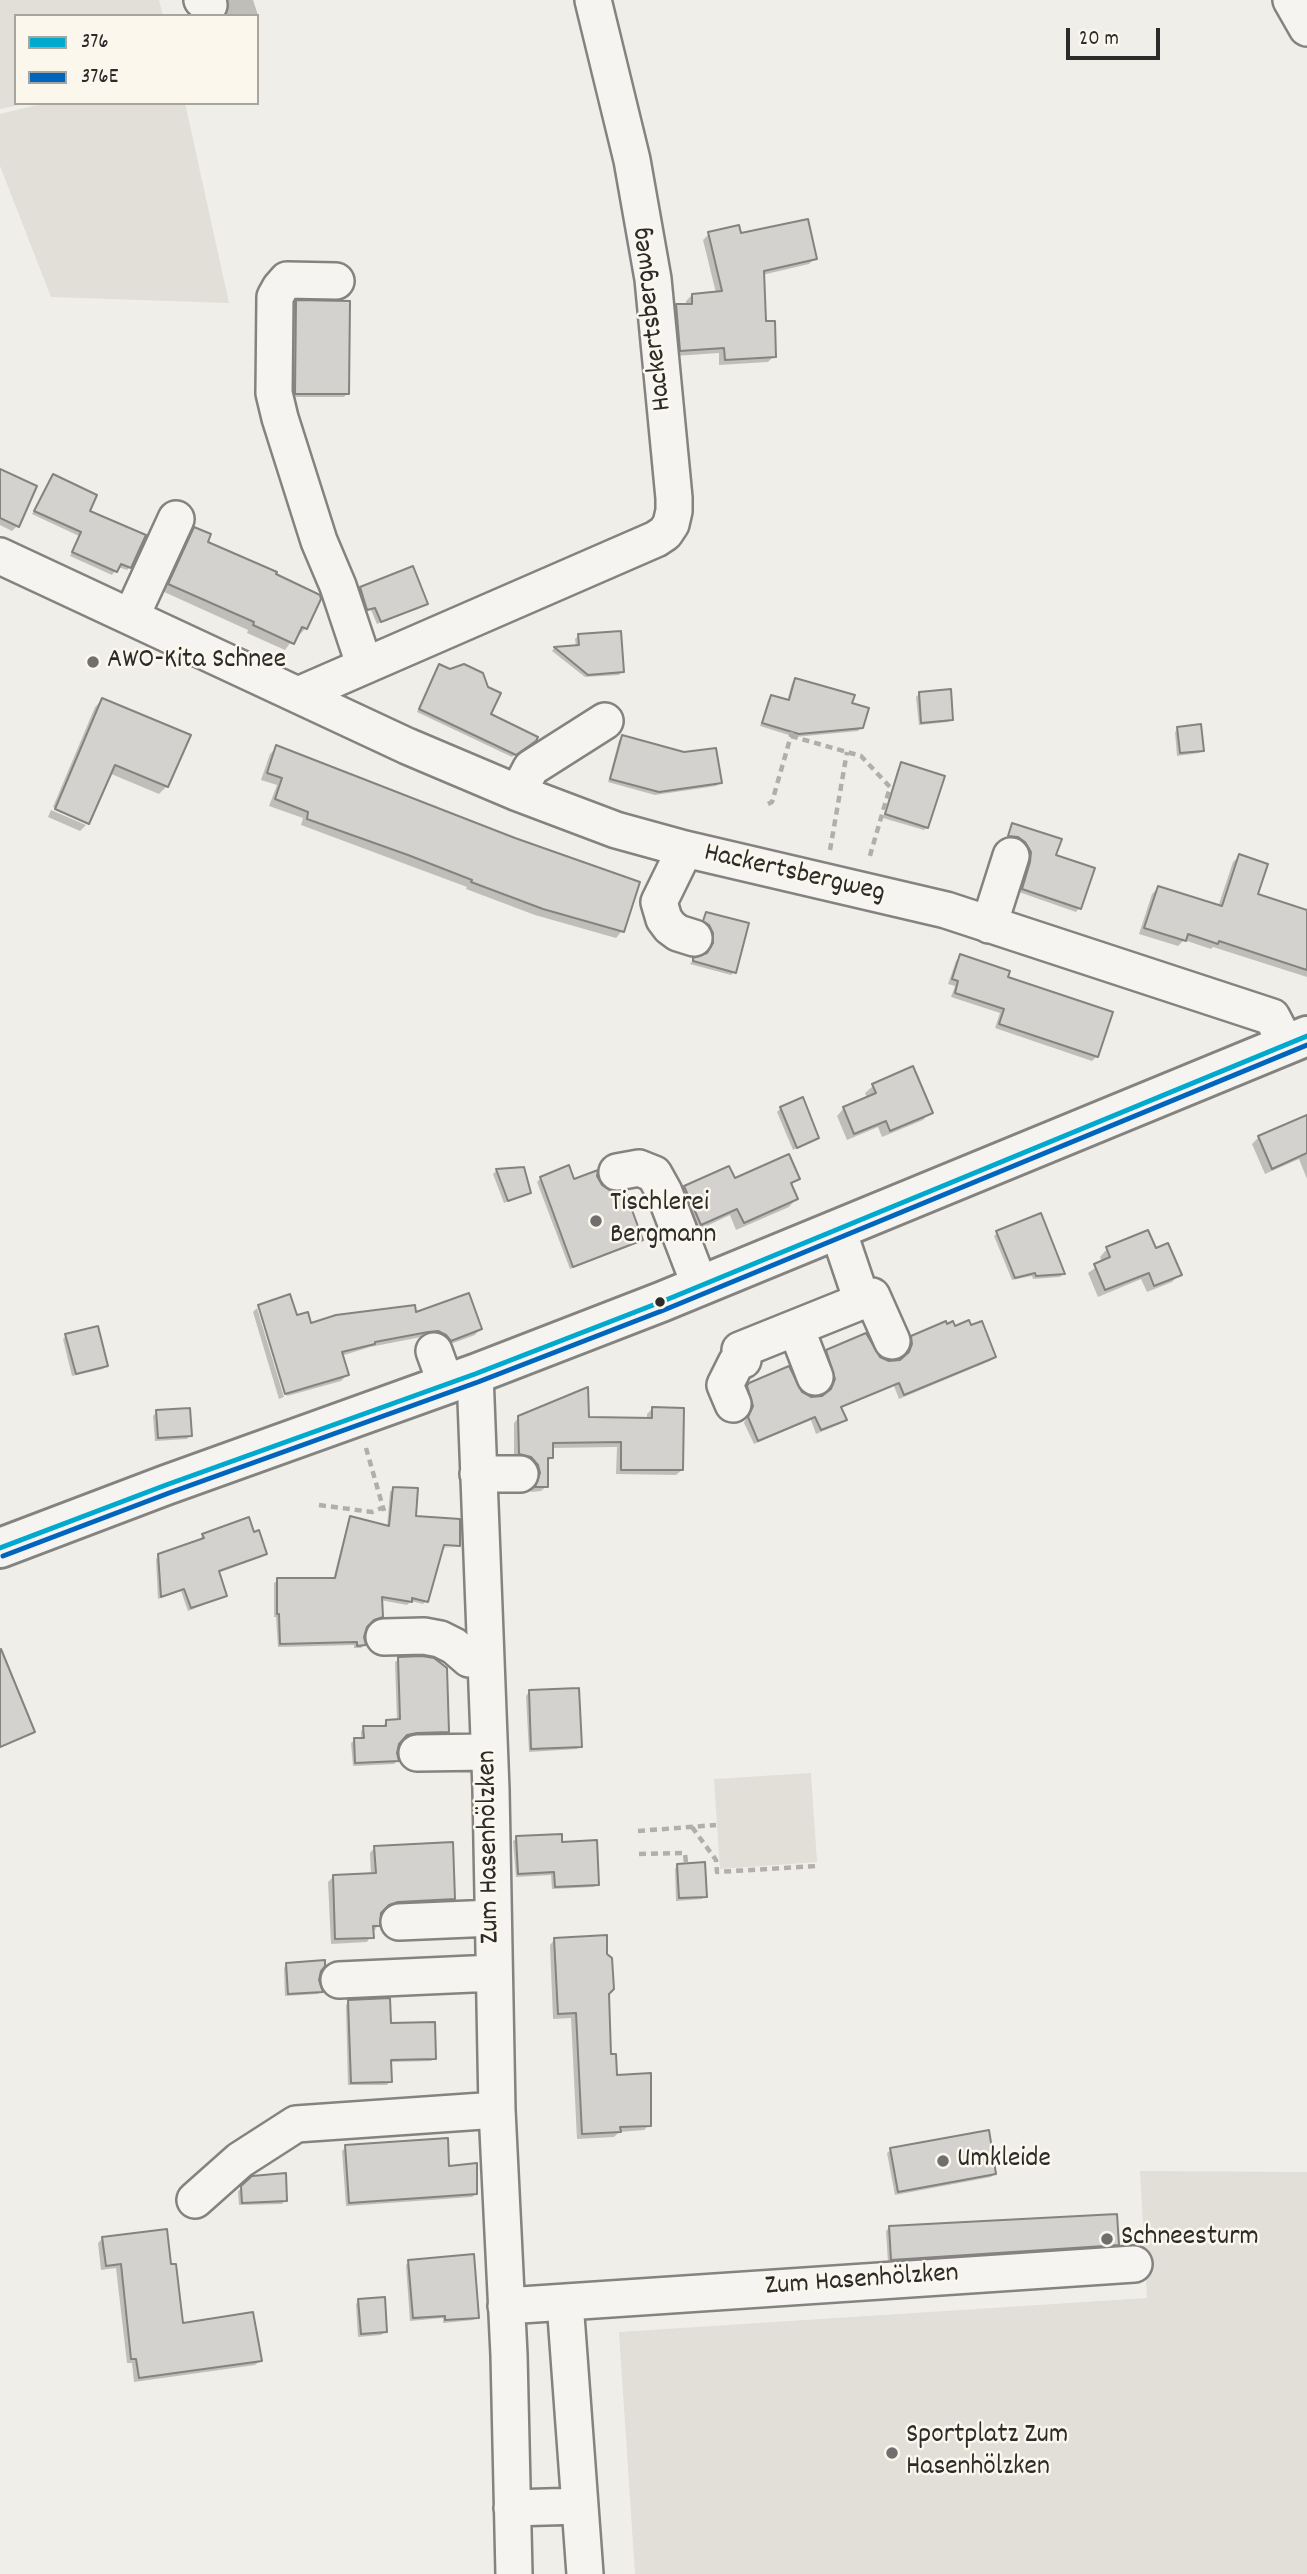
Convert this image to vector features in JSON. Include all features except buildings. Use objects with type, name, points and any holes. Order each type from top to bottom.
[{"type":"main road","points":[[0,1548],[357,1417],[701,1286],[1297,1040]]},
{"type":"street","name":"Hackertsbergweg","points":[[298,695],[656,539],[665,533],[671,524],[674,498],[653,279],[632,160],[593,0]]},
{"type":"street","points":[[1292,0],[1307,28]]},
{"type":"street","points":[[336,281],[287,281],[280,288],[275,298],[274,393],[319,541],[338,586],[364,664]]},
{"type":"street","points":[[131,617],[176,519]]},
{"type":"street","name":"Hackertsbergweg","points":[[0,556],[407,746],[518,793],[616,830],[751,853],[825,882],[946,910],[1272,1017],[1297,1040]]},
{"type":"street","points":[[518,793],[531,768],[605,721]]},
{"type":"street","points":[[694,938],[678,933],[664,919],[653,915],[706,847]]},
{"type":"street","points":[[989,925],[1011,856]]},
{"type":"street","points":[[617,1171],[639,1168],[654,1174],[664,1192],[701,1286]]},
{"type":"street","points":[[838,1230],[862,1301]]},
{"type":"street","points":[[733,1404],[725,1385],[736,1363],[743,1360],[740,1350],[872,1296],[892,1341]]},
{"type":"street","points":[[796,1328],[815,1377]]},
{"type":"street","name":"Zum Hasenhölzken","points":[[445,1382],[478,1474],[475,1555],[466,1659],[503,1818],[493,1918],[501,2072],[490,2147],[506,2306],[514,2574]]},
{"type":"street","points":[[478,1474],[520,1474]]},
{"type":"street","points":[[384,1637],[424,1636],[440,1639],[454,1646],[466,1659]]},
{"type":"street","points":[[417,1753],[489,1752]]},
{"type":"street","points":[[398,1922],[493,1918]]},
{"type":"street","points":[[339,1980],[494,1973]]},
{"type":"street","points":[[195,2200],[240,2160],[296,2124],[497,2110]]},
{"type":"street","name":"Zum Hasenhölzken","points":[[506,2306],[1134,2263]]},
{"type":"street","points":[[565,2302],[585,2574]]},
{"type":"street","points":[[512,2508],[580,2506]]},
{"type":"path","points":[[768,804],[772,802],[792,734],[861,756],[890,787],[860,890]]},
{"type":"path","points":[[825,882],[847,752]]},
{"type":"path","points":[[319,1505],[372,1512],[384,1509],[357,1417]]},
{"type":"path","points":[[638,1830],[716,1825]]},
{"type":"path","points":[[692,1827],[716,1860],[717,1872],[817,1866]]},
{"type":"path","points":[[639,1854],[685,1853],[686,1863]]},
{"type":"shaded area","points":[[0,0],[159,0],[162,14],[14,14],[14,105],[19,105],[0,109]]},
{"type":"shaded area","points":[[37,105],[185,105],[229,303],[51,297],[0,166],[0,114]]},
{"type":"shaded area","points":[[811,1773],[817,1862],[720,1869],[714,1779]]},
{"type":"shaded area","name":"Sportplatz Zum Hasenhölzken","points":[[1140,2171],[1307,2172],[1307,2574],[635,2574],[619,2332],[1147,2298]]},
{"type":"transit line","name":"376","points":[[0,1548],[475,1374],[661,1302],[1307,1036]]},
{"type":"transit line","name":"376E","points":[[3,1556],[478,1382],[664,1310],[1307,1045]]},
{"type":"place","name":"AWO-Kita Schnee","points":[[93,662]]},
{"type":"place","name":"Tischlerei Bergmann","points":[[596,1221]]},
{"type":"place","name":"Umkleide","points":[[943,2161]]},
{"type":"place","name":"Schneesturm","points":[[1107,2239]]},
{"type":"place","name":"Sportplatz Zum Hasenhölzken","points":[[892,2453]]}]
